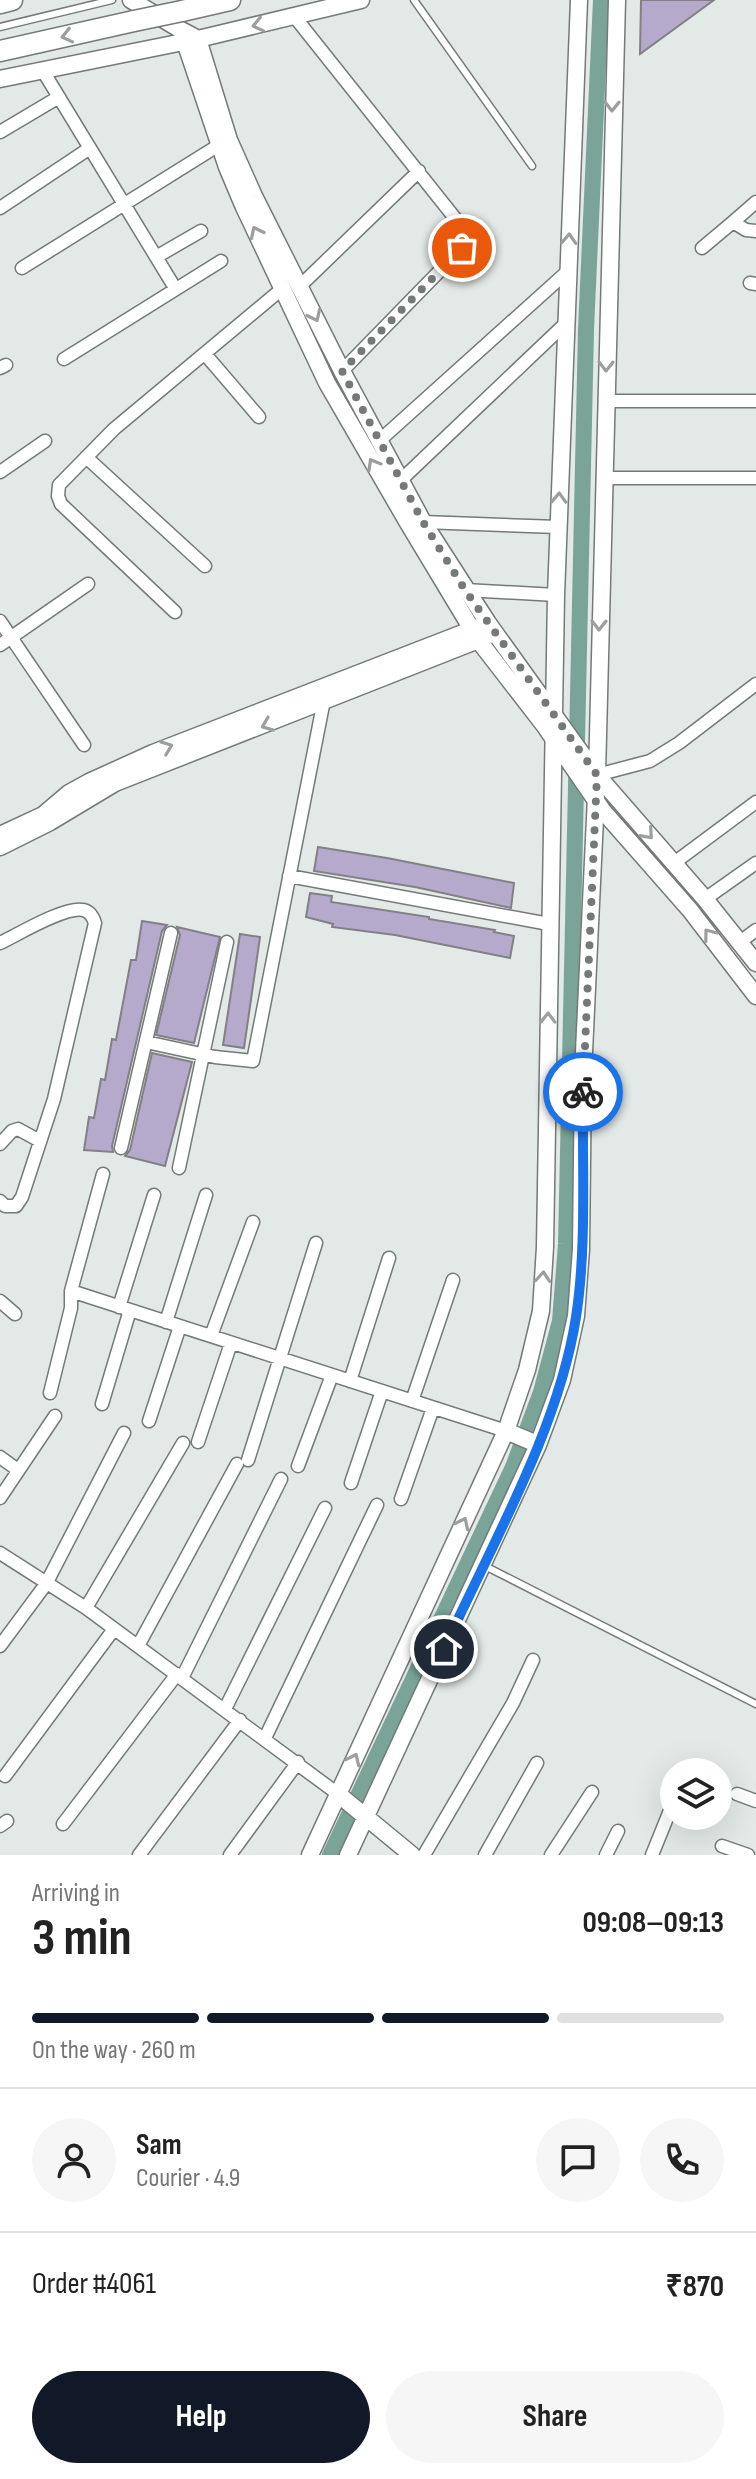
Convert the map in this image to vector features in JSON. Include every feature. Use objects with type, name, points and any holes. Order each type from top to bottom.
[{"type":"main road","points":[[0,3],[12,0]]},
{"type":"main road","points":[[0,51],[134,21],[187,30],[230,0]]},
{"type":"street","points":[[131,0],[187,30],[229,140],[300,286],[379,441],[465,590],[484,632],[555,716],[597,775],[756,963]]},
{"type":"street","points":[[0,79],[43,71],[187,30],[294,16],[361,0]]},
{"type":"street","points":[[310,1855],[506,1431],[527,1370],[541,1311],[545,1247],[556,595],[579,0]]},
{"type":"street","points":[[348,1855],[538,1445],[562,1380],[576,1316],[581,1249],[583,1073],[597,775],[617,0]]},
{"type":"street","points":[[294,16],[462,224],[466,238],[462,248],[342,371]]},
{"type":"street","points":[[187,30],[219,145],[243,205],[349,423],[596,800],[690,910],[756,996]]},
{"type":"street","points":[[43,71],[175,288]]},
{"type":"street","points":[[0,132],[59,97]]},
{"type":"street","points":[[22,268],[219,145]]},
{"type":"street","points":[[0,208],[90,148]]},
{"type":"street","points":[[300,286],[419,171]]},
{"type":"street","points":[[702,248],[756,202]]},
{"type":"street","points":[[733,222],[746,230],[756,231]]},
{"type":"street","points":[[156,257],[201,231]]},
{"type":"street","points":[[64,359],[221,261]]},
{"type":"street","points":[[379,441],[568,271]]},
{"type":"street","points":[[175,612],[61,504],[59,485],[114,429],[283,288]]},
{"type":"street","points":[[401,480],[565,324]]},
{"type":"street","points":[[205,354],[259,417]]},
{"type":"street","points":[[605,401],[756,401]]},
{"type":"street","points":[[0,472],[45,441]]},
{"type":"street","points":[[86,457],[205,566]]},
{"type":"street","points":[[603,478],[756,478]]},
{"type":"street","points":[[423,522],[558,527]]},
{"type":"street","points":[[0,645],[88,584]]},
{"type":"street","points":[[465,590],[556,595]]},
{"type":"street","points":[[0,621],[84,745]]},
{"type":"street","points":[[0,847],[52,815],[115,783],[325,694],[484,632]]},
{"type":"street","points":[[597,775],[650,761],[679,743],[756,684]]},
{"type":"street","points":[[146,1042],[205,1055],[253,1061],[325,694]]},
{"type":"street","points":[[674,863],[756,802]]},
{"type":"street","points":[[0,835],[52,815]]},
{"type":"street","points":[[705,899],[756,863]]},
{"type":"street","points":[[289,876],[549,924]]},
{"type":"street","points":[[0,943],[65,912],[82,909],[92,915],[95,923],[54,1099],[22,1197],[16,1206],[5,1206],[0,1201]]},
{"type":"street","points":[[740,942],[756,930]]},
{"type":"street","points":[[121,1148],[171,933]]},
{"type":"street","points":[[179,1168],[227,942]]},
{"type":"street","points":[[0,1144],[18,1129],[40,1141]]},
{"type":"street","points":[[50,1393],[71,1308],[71,1291],[103,1174]]},
{"type":"street","points":[[102,1404],[154,1195]]},
{"type":"street","points":[[166,1322],[206,1195]]},
{"type":"street","points":[[211,1336],[253,1222]]},
{"type":"street","points":[[138,1646],[243,1462],[316,1243]]},
{"type":"street","points":[[350,1381],[389,1258]]},
{"type":"street","points":[[412,1401],[453,1280]]},
{"type":"street","points":[[71,1291],[506,1431],[538,1445]]},
{"type":"street","points":[[0,1301],[15,1314]]},
{"type":"street","points":[[149,1421],[180,1326]]},
{"type":"street","points":[[198,1442],[231,1343]]},
{"type":"street","points":[[298,1466],[332,1375]]},
{"type":"street","points":[[351,1483],[382,1391]]},
{"type":"street","points":[[401,1499],[433,1408]]},
{"type":"street","points":[[0,1498],[55,1416]]},
{"type":"street","points":[[0,1646],[46,1584],[124,1433]]},
{"type":"street","points":[[86,1608],[183,1443]]},
{"type":"street","points":[[0,1457],[18,1470]]},
{"type":"street","points":[[63,1824],[179,1676],[281,1479]]},
{"type":"street","points":[[265,1738],[377,1505]]},
{"type":"street","points":[[225,1709],[325,1508]]},
{"type":"street","points":[[0,1553],[86,1608],[298,1762],[412,1855]]},
{"type":"street","points":[[5,1776],[114,1629]]},
{"type":"street","points":[[424,1855],[513,1703],[533,1660]]},
{"type":"street","points":[[139,1855],[240,1720]]},
{"type":"street","points":[[230,1855],[298,1762]]},
{"type":"street","points":[[485,1855],[537,1763]]},
{"type":"street","points":[[551,1855],[592,1792]]},
{"type":"street","points":[[737,1794],[756,1801]]},
{"type":"street","points":[[652,1855],[662,1830]]},
{"type":"street","points":[[606,1855],[618,1831]]},
{"type":"street","points":[[722,1846],[748,1855]]},
{"type":"lane","points":[[0,27],[112,0]]},
{"type":"lane","points":[[414,0],[532,166]]},
{"type":"lane","points":[[483,1565],[756,1704]]},
{"type":"building","points":[[641,0],[714,0],[640,54]]},
{"type":"building","points":[[318,847],[514,883],[511,908],[415,887],[314,871]]},
{"type":"building","points":[[310,893],[332,896],[331,902],[429,917],[514,936],[510,958],[395,935],[332,927],[333,924],[306,917]]},
{"type":"building","points":[[142,921],[167,925],[162,931],[113,1152],[84,1150],[89,1117],[94,1118],[112,1039],[116,1040],[131,960],[136,960]]},
{"type":"building","points":[[177,927],[220,937],[194,1043],[156,1035],[180,935]]},
{"type":"building","points":[[240,934],[260,937],[244,1048],[223,1045]]},
{"type":"building","points":[[152,1053],[192,1062],[165,1166],[125,1156],[130,1150]]},
{"type":"waterway","points":[[330,1855],[513,1467],[541,1392],[560,1321],[566,1244],[586,329],[601,0]]},
{"type":"way so far","points":[[462,248],[342,371],[423,522],[465,590],[597,775],[583,1092]]},
{"type":"route","points":[[444,1649],[538,1445],[562,1380],[576,1316],[581,1249],[583,1092]]}]
